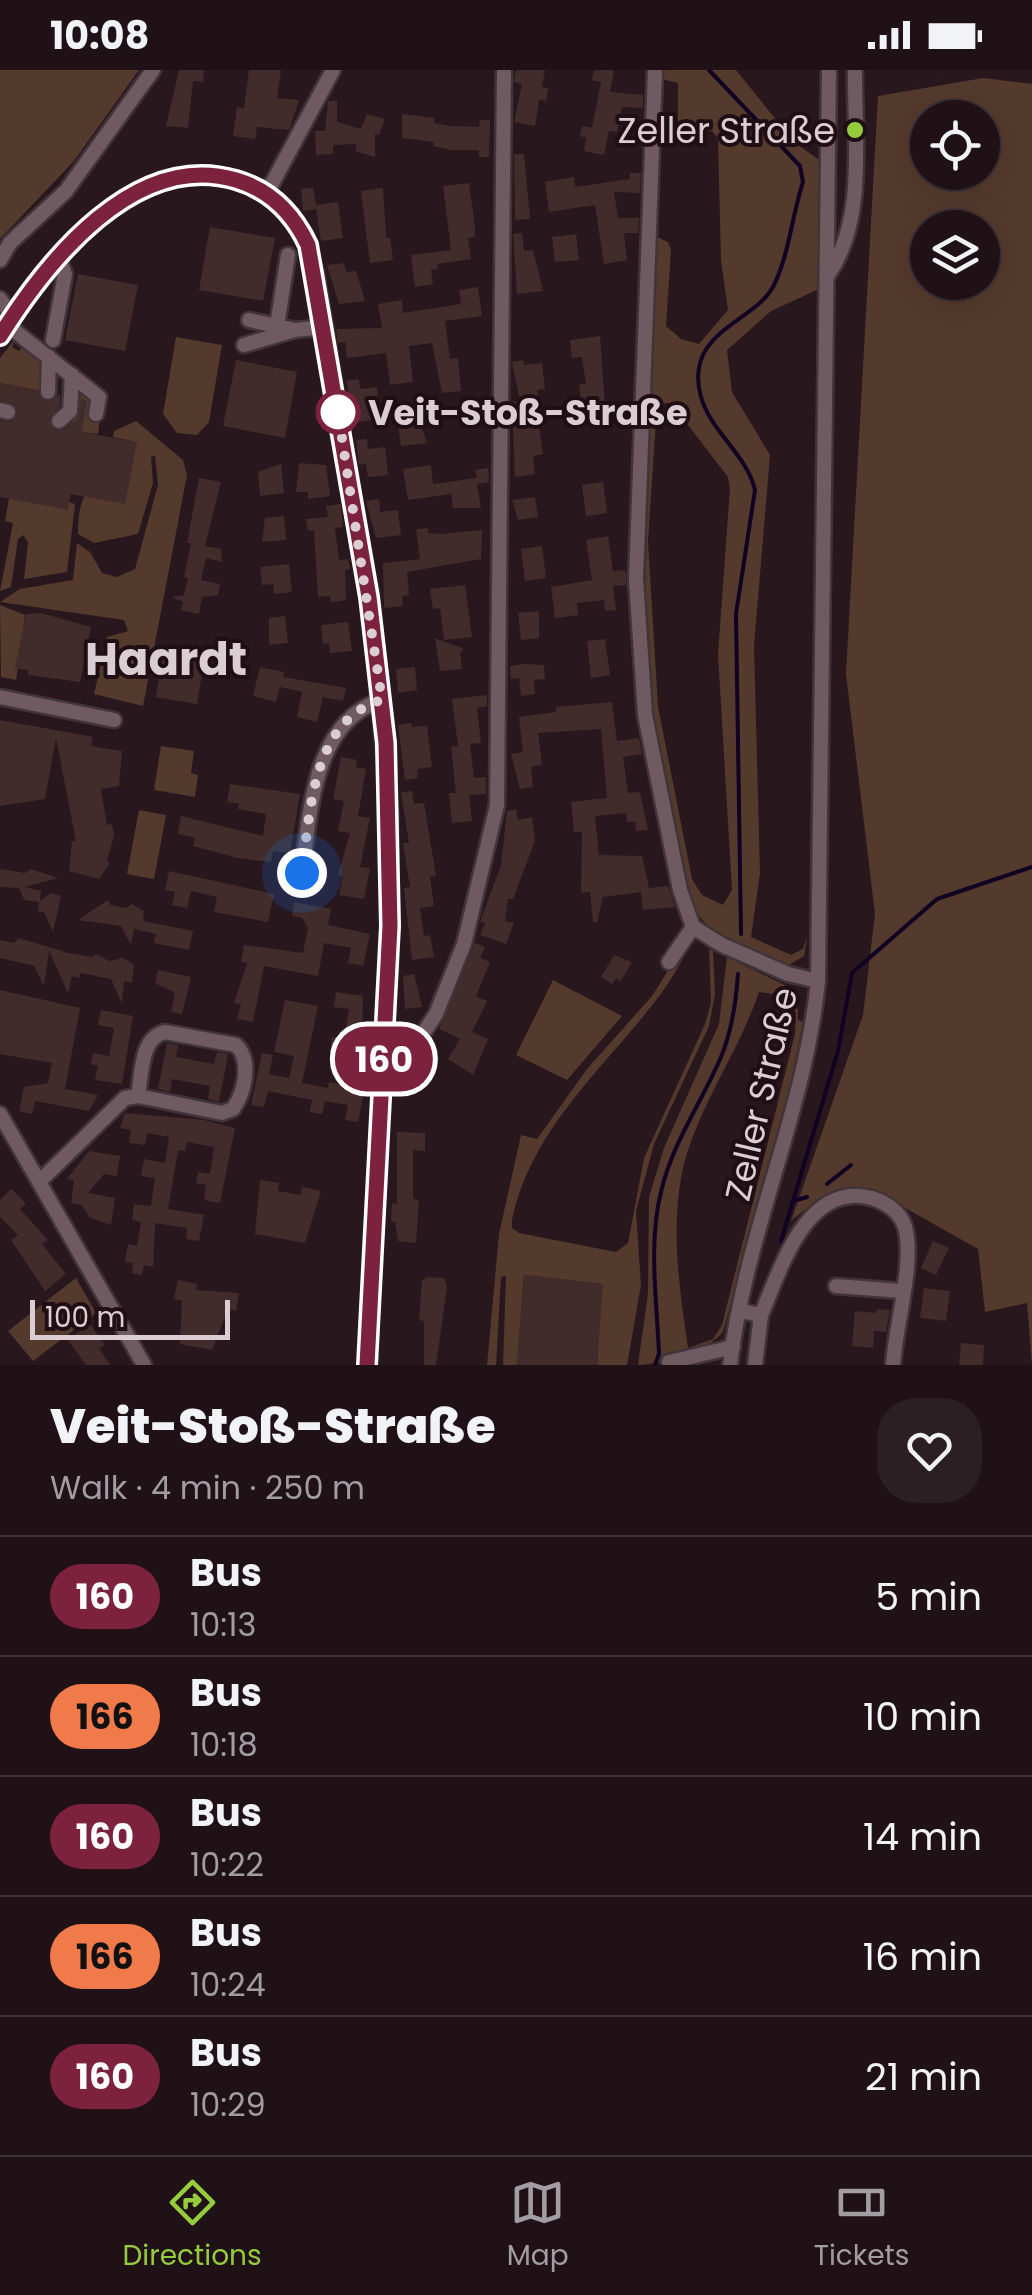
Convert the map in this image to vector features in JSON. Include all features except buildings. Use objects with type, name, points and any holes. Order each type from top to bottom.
[{"type":"street","points":[[0,260],[10,243],[66,191],[153,70]]},
{"type":"street","points":[[267,193],[333,70]]},
{"type":"street","points":[[384,1048],[402,1047],[420,1038],[447,990],[482,878],[497,805],[504,70]]},
{"type":"street","points":[[655,70],[637,542],[640,666],[659,788],[680,890],[693,927],[772,967],[818,980]]},
{"type":"street","name":"Zeller Straße","points":[[730,1365],[740,1310],[806,1068],[818,980],[829,70]]},
{"type":"street","points":[[828,276],[841,256],[852,215],[855,70]]},
{"type":"street","points":[[7,326],[59,260],[117,205],[160,181],[204,174],[267,193],[293,219],[308,245],[325,327],[382,700],[392,868],[367,1365]]},
{"type":"street","points":[[277,326],[288,255]]},
{"type":"street","points":[[54,340],[66,274],[59,260]]},
{"type":"street","points":[[0,298],[7,326],[98,396],[96,414]]},
{"type":"street","points":[[249,320],[295,330]]},
{"type":"street","points":[[244,345],[295,330],[325,327]]},
{"type":"street","points":[[48,392],[49,357]]},
{"type":"street","points":[[59,421],[70,411],[72,375]]},
{"type":"street","points":[[0,697],[114,720]]},
{"type":"street","points":[[302,873],[313,794],[326,752],[352,714],[382,700]]},
{"type":"street","points":[[669,962],[693,927]]},
{"type":"street","points":[[40,1181],[112,1107],[138,1096],[222,1113],[233,1109],[246,1062],[243,1052],[236,1045],[165,1032],[155,1034],[148,1041],[138,1096]]},
{"type":"street","points":[[0,1114],[144,1365]]},
{"type":"street","points":[[755,1365],[760,1315],[806,1222],[830,1204],[855,1196],[890,1206],[903,1222],[906,1238],[893,1365]]},
{"type":"street","points":[[836,1286],[901,1291]]},
{"type":"street","points":[[740,1310],[760,1315]]},
{"type":"street","points":[[669,1362],[732,1347]]},
{"type":"shaded area","points":[[0,70],[139,70],[74,161],[0,239]]},
{"type":"shaded area","points":[[660,70],[736,70],[794,142],[819,160],[819,289],[771,311],[727,350],[732,392],[770,455],[754,646],[760,873],[751,937],[791,955],[803,949],[807,937],[804,956],[789,965],[711,930],[692,908],[653,720],[644,637],[655,236],[668,242],[671,250],[666,326],[681,339],[699,344],[728,310],[721,260],[718,138],[712,131],[678,128],[678,83],[662,79]],"holes":[[[671,403],[728,477],[718,654],[732,890],[723,905],[702,895],[692,879],[658,707],[648,541],[657,404]]]},
{"type":"shaded area","points":[[983,78],[1032,84],[1032,1365],[1027,1303],[985,1312],[978,1249],[877,1192],[864,1190],[831,1194],[791,1221],[863,1015],[875,914],[846,674],[878,96]]},
{"type":"shaded area","points":[[176,337],[222,345],[209,422],[197,435],[177,433],[163,414]]},
{"type":"shaded area","points":[[15,339],[12,347],[19,351],[23,345],[44,363],[42,391],[0,383],[0,358]]},
{"type":"shaded area","points":[[82,388],[95,402],[99,428],[98,434],[82,432],[69,502],[75,504],[67,572],[24,579],[28,542],[23,535],[18,539],[11,587],[0,591],[13,523],[5,521],[20,439],[65,432],[77,415]]},
{"type":"shaded area","points":[[136,421],[183,460],[187,475],[143,706],[94,694],[107,637],[128,631],[124,620],[0,602],[20,589],[73,580],[77,543],[90,552],[102,573],[117,577],[135,569],[158,485],[155,455],[151,457],[153,483],[138,534],[94,543],[78,534],[87,491],[136,442],[113,437],[114,431]]},
{"type":"shaded area","points":[[0,605],[25,615],[16,680],[1,677]]},
{"type":"shaded area","points":[[161,746],[194,751],[191,773],[198,775],[195,797],[154,790]]},
{"type":"shaded area","points":[[139,810],[166,815],[154,879],[127,874]]},
{"type":"shaded area","points":[[688,939],[693,941],[665,989],[553,1127],[522,1187],[512,1220],[512,1228],[519,1233],[616,1252],[628,1243],[644,1158],[705,1024],[711,1003],[709,949],[713,951],[715,994],[709,1026],[654,1144],[636,1211],[641,1285],[627,1365],[597,1365],[602,1284],[524,1275],[517,1365],[503,1365],[506,1276],[501,1277],[496,1365],[487,1365],[499,1234],[521,1135],[537,1139],[587,1069],[652,996]]},
{"type":"shaded area","points":[[727,957],[797,991],[798,1020],[803,1022],[788,1096],[723,1332],[706,1345],[683,1356],[638,1365],[648,1293],[649,1197],[664,1148],[719,1024]],"holes":[[[759,992],[787,996],[796,1013],[795,1034],[722,1325],[713,1339],[688,1348],[677,1242],[678,1199],[687,1154]]]},
{"type":"shaded area","points":[[553,980],[622,1016],[567,1080],[516,1055]]},
{"type":"shaded area","points":[[76,1278],[96,1313],[33,1361],[8,1331]]},
{"type":"waterway","points":[[709,70],[800,166],[803,182],[773,287],[711,343],[702,357],[698,375],[706,410],[745,466],[755,490],[736,614],[741,934]]},
{"type":"waterway","points":[[781,1241],[838,1051],[852,973],[937,899],[1032,867]]},
{"type":"waterway","points":[[655,1365],[659,1354],[654,1252],[661,1192],[672,1157],[725,1047],[738,974]]},
{"type":"waterway","points":[[827,1184],[851,1165]]},
{"type":"waterway","points":[[793,1201],[807,1197]]},
{"type":"bus line","name":"160","points":[[0,336],[26,298],[93,226],[132,194],[160,181],[204,174],[267,193],[293,219],[308,245],[316,272],[369,597],[386,743],[392,868],[367,1365]]},
{"type":"place","name":"Zeller Straße","points":[[855,130]]},
{"type":"place","name":"Veit-Stoß-Straße","points":[[338,412]]},
{"type":"district","name":"Haardt","points":[[166,659]]},
{"type":"route","points":[[302,873],[313,794],[326,752],[352,714],[382,700],[338,412]]}]
